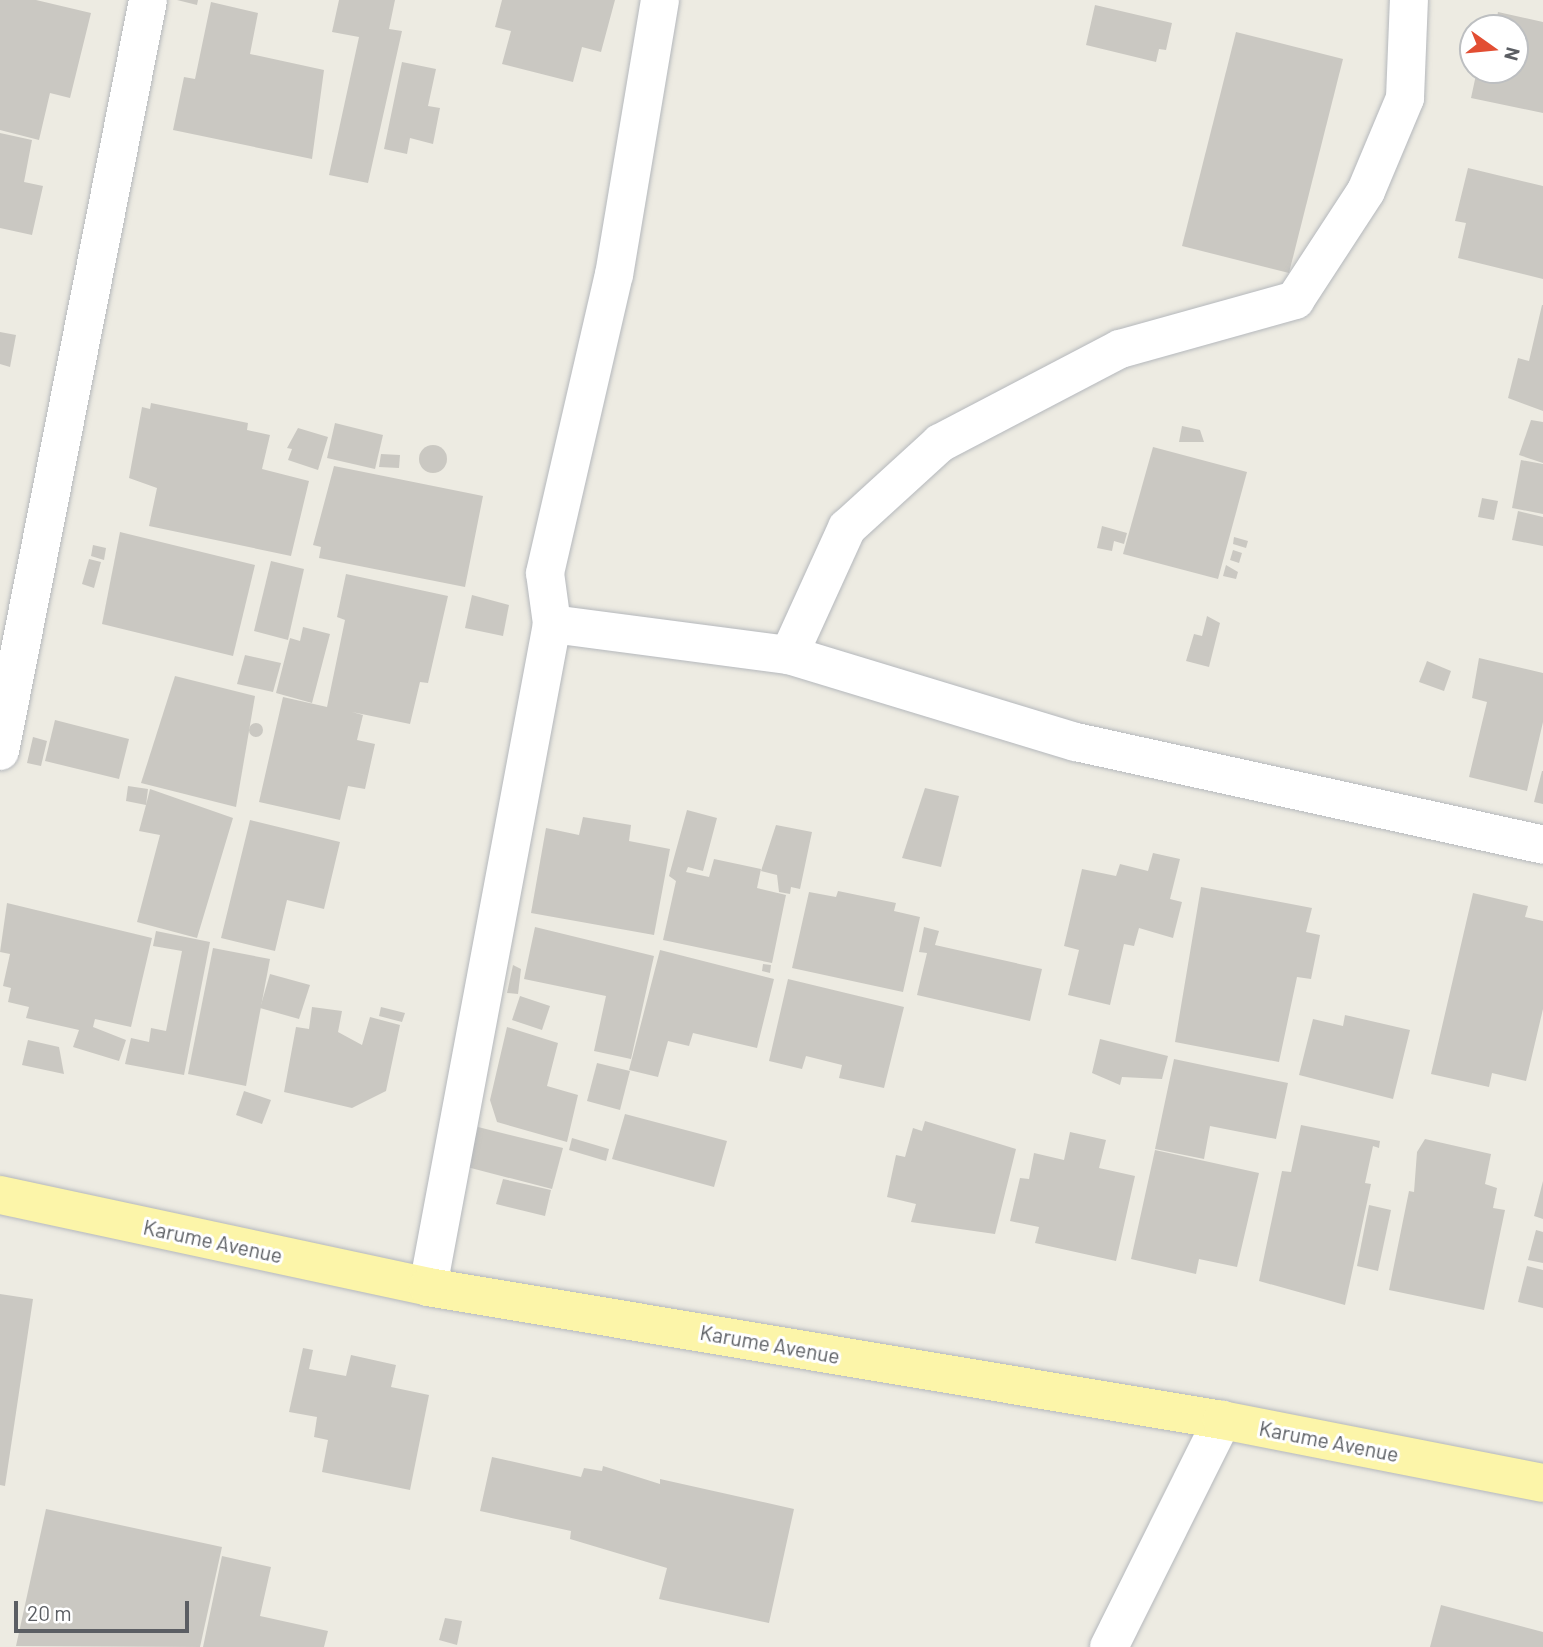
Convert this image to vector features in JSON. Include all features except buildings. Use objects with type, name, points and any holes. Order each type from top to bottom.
[{"type":"main road","name":"Karume Avenue","points":[[0,1195],[428,1287],[1222,1420],[1543,1483]]},
{"type":"street","points":[[0,751],[148,0]]},
{"type":"street","points":[[428,1287],[552,624],[545,573],[614,275],[660,0]]},
{"type":"street","points":[[789,655],[847,528],[940,443],[1120,349],[1295,300],[1366,191],[1405,98],[1409,0]]},
{"type":"street","points":[[552,624],[789,655],[1076,742],[1543,845]]},
{"type":"street","points":[[1109,1647],[1222,1420]]}]
